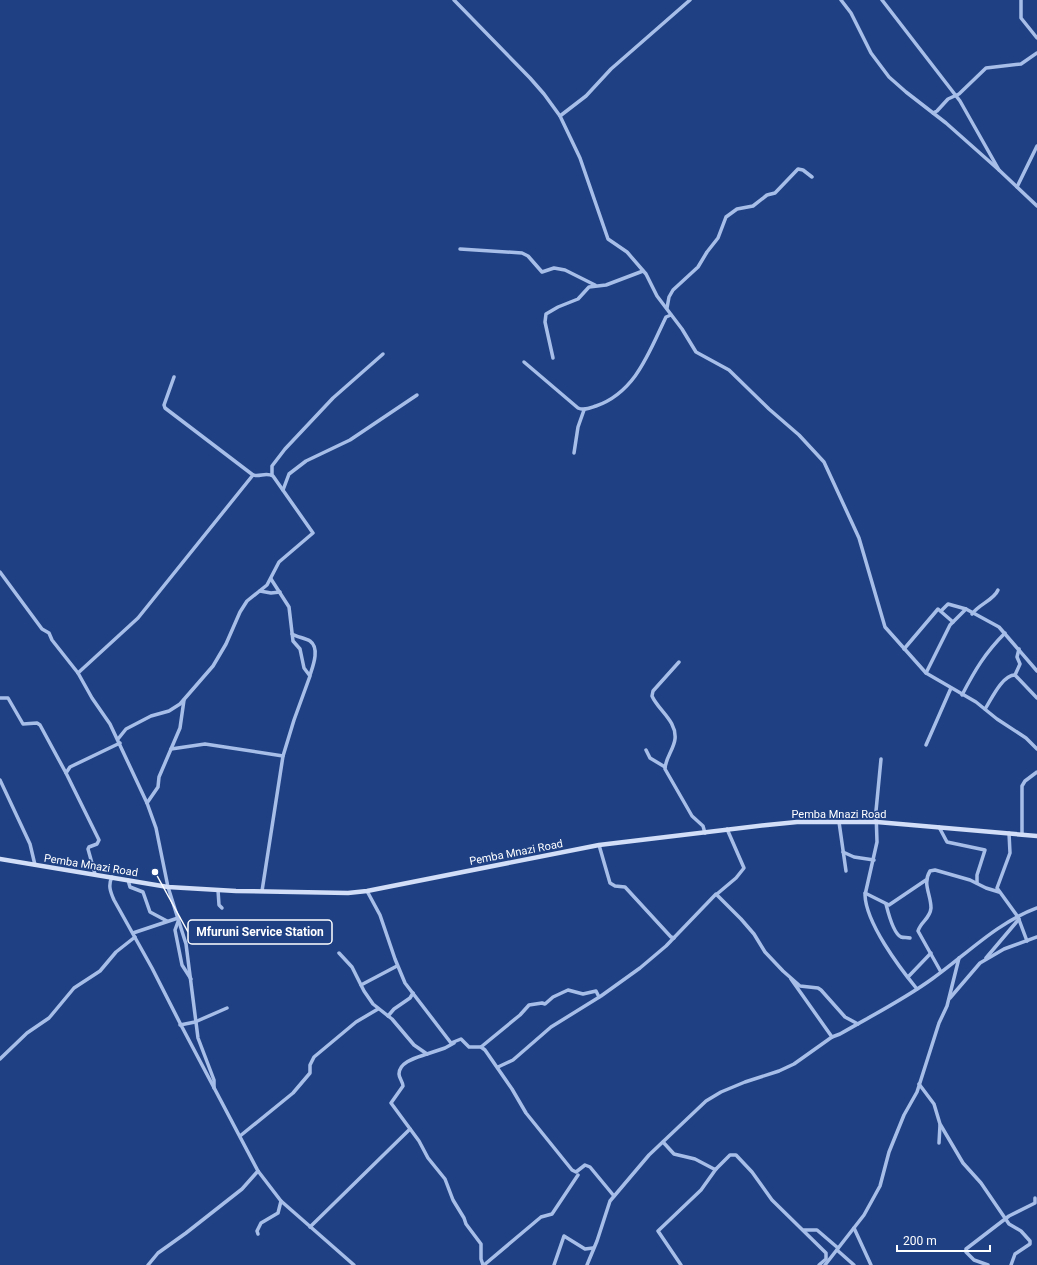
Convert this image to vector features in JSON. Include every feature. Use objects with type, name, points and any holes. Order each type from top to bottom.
[{"type":"main road","name":"Pemba Mnazi Road","points":[[0,859],[168,887],[218,890],[348,893],[367,891],[599,845],[796,822],[877,822],[1037,836]]},
{"type":"street","points":[[454,0],[530,78],[560,116],[580,158],[608,239],[627,252],[643,270],[657,296],[667,308],[696,352],[701,357],[729,370],[769,409],[799,435],[824,462],[860,538],[884,624],[926,673],[985,709],[1026,738],[1037,749]]},
{"type":"street","points":[[560,116],[578,103],[611,69],[690,0]]},
{"type":"street","points":[[842,0],[851,13],[871,53],[889,77],[999,170],[1037,206]]},
{"type":"street","points":[[882,0],[956,96],[999,170]]},
{"type":"street","points":[[1021,0],[1021,18],[1037,38]]},
{"type":"street","points":[[933,113],[937,111],[948,99],[956,96],[986,68],[1021,64],[1037,53]]},
{"type":"street","points":[[1018,187],[1037,146]]},
{"type":"street","points":[[667,308],[670,294],[698,267],[706,252],[718,238],[724,218],[737,209],[753,206],[767,195],[774,193],[798,169],[803,170],[812,177]]},
{"type":"street","points":[[460,249],[522,253],[528,256],[542,272],[554,268],[565,270],[594,285]]},
{"type":"street","points":[[553,358],[545,315],[552,309],[578,299],[586,289],[594,285],[606,285],[643,270]]},
{"type":"street","points":[[524,362],[536,370],[578,408],[584,410],[614,397],[633,379],[666,317],[671,314]]},
{"type":"street","points":[[66,773],[70,767],[119,741],[126,729],[151,716],[175,708],[184,700],[213,666],[229,639],[240,612],[248,601],[271,579],[279,562],[313,533],[272,475],[272,466],[285,448],[333,398],[383,354]]},
{"type":"street","points":[[174,377],[164,404],[165,408],[253,475],[272,475]]},
{"type":"street","points":[[283,490],[289,474],[306,461],[350,440],[417,395]]},
{"type":"street","points":[[574,453],[578,427],[584,410]]},
{"type":"street","points":[[78,673],[138,618],[253,475]]},
{"type":"street","points":[[0,572],[42,629],[50,634],[52,640],[78,673],[119,741],[147,803],[156,828],[168,887],[186,944],[192,980],[195,1022],[198,1038],[214,1080],[214,1088]]},
{"type":"street","points":[[271,579],[288,607],[294,643],[301,652],[304,668],[310,675]]},
{"type":"street","points":[[972,614],[975,609],[995,595],[998,590]]},
{"type":"street","points":[[260,591],[271,593],[280,592]]},
{"type":"street","points":[[941,611],[948,604],[966,609],[972,614],[996,626],[1005,633],[1037,671]]},
{"type":"street","points":[[904,649],[939,609],[953,622]]},
{"type":"street","points":[[926,673],[953,622],[966,609]]},
{"type":"street","points":[[962,695],[976,667],[988,650],[1005,633]]},
{"type":"street","points":[[262,891],[283,756],[310,675],[315,655],[314,647],[310,640],[292,634]]},
{"type":"street","points":[[1015,675],[1020,664],[1018,657],[1019,649]]},
{"type":"street","points":[[665,767],[675,737],[666,713],[657,705],[652,694],[678,662]]},
{"type":"street","points":[[1015,675],[1037,698]]},
{"type":"street","points":[[985,709],[999,686],[1009,676],[1015,675]]},
{"type":"street","points":[[926,745],[951,688]]},
{"type":"street","points":[[0,698],[8,698],[24,724],[32,722],[40,725],[66,773],[99,840],[97,844],[89,847],[88,849],[95,874]]},
{"type":"street","points":[[147,803],[158,786],[159,777],[180,728],[184,700]]},
{"type":"street","points":[[171,749],[205,744],[283,756]]},
{"type":"street","points":[[646,750],[650,758],[665,767],[692,816],[703,826],[705,832]]},
{"type":"street","points":[[882,759],[877,799],[877,842],[865,894],[865,901],[875,927],[917,989]]},
{"type":"street","points":[[1022,834],[1022,786],[1025,781],[1037,772]]},
{"type":"street","points":[[0,780],[30,844],[35,865]]},
{"type":"street","points":[[839,822],[846,871]]},
{"type":"street","points":[[939,828],[947,842],[985,850],[977,875],[977,883]]},
{"type":"street","points":[[498,1067],[513,1060],[551,1027],[599,997],[640,968],[674,938],[713,896],[736,878],[744,868],[727,829]]},
{"type":"street","points":[[1009,833],[1010,853],[997,886],[999,892],[1018,918],[1027,942]]},
{"type":"street","points":[[599,845],[610,883],[615,886],[625,887],[674,938]]},
{"type":"street","points":[[843,852],[854,857],[874,860]]},
{"type":"street","points":[[865,894],[886,904],[898,900],[902,895],[926,880],[932,870],[977,883],[999,892]]},
{"type":"street","points":[[112,877],[110,882],[110,890],[258,1171],[281,1201],[354,1265]]},
{"type":"street","points":[[128,880],[130,887],[143,892],[150,912],[167,921]]},
{"type":"street","points":[[926,880],[930,912],[929,918],[921,924],[918,930],[941,972]]},
{"type":"street","points":[[218,890],[219,905],[222,908]]},
{"type":"street","points":[[367,891],[380,915],[397,966],[405,983],[451,1042],[455,1042]]},
{"type":"street","points":[[717,894],[754,934],[758,943],[770,959],[789,977],[803,988],[818,988],[821,990],[845,1017],[858,1024]]},
{"type":"street","points":[[886,904],[890,919],[898,934],[901,937],[910,938]]},
{"type":"street","points":[[587,1265],[610,1201],[649,1155],[712,1097],[746,1082],[779,1072],[794,1064],[832,1037],[858,1024],[917,989],[985,937],[1037,908]]},
{"type":"street","points":[[0,1059],[27,1033],[49,1018],[74,988],[100,971],[116,952],[134,935],[167,921],[179,918]]},
{"type":"street","points":[[179,918],[175,930],[182,965],[192,980]]},
{"type":"street","points":[[950,999],[971,972],[984,960],[1018,918]]},
{"type":"street","points":[[984,960],[1004,949],[1027,942],[1037,937]]},
{"type":"street","points":[[340,953],[352,967],[361,985],[378,1009],[388,1016],[414,1045],[427,1054]]},
{"type":"street","points":[[908,977],[930,953]]},
{"type":"street","points":[[825,1265],[854,1228],[880,1186],[890,1152],[920,1084],[939,1023],[950,999],[960,957]]},
{"type":"street","points":[[361,985],[397,966]]},
{"type":"street","points":[[789,977],[832,1037]]},
{"type":"street","points":[[578,1174],[552,1214],[540,1217],[484,1265],[481,1259],[481,1244],[466,1224],[453,1200],[445,1179],[428,1158],[410,1129],[394,1108],[392,1101],[403,1086],[399,1074],[403,1066],[415,1058],[445,1048],[461,1039],[471,1048],[481,1047],[520,1015],[528,1005],[545,1004],[553,997],[569,990],[583,994],[596,991],[599,997]]},
{"type":"street","points":[[388,1016],[394,1008],[410,998],[412,993]]},
{"type":"street","points":[[180,1025],[195,1022],[227,1008]]},
{"type":"street","points":[[240,1136],[293,1093],[310,1073],[310,1065],[314,1057],[356,1022],[378,1009]]},
{"type":"street","points":[[481,1047],[498,1067],[526,1113],[572,1170],[576,1172],[585,1165],[590,1167],[614,1196]]},
{"type":"street","points":[[920,1084],[934,1104],[940,1124],[963,1163],[994,1200],[1005,1220],[1012,1227],[1021,1231],[1030,1241],[1030,1244],[1015,1254],[1011,1265]]},
{"type":"street","points":[[939,1143],[940,1124]]},
{"type":"street","points":[[310,1227],[410,1129]]},
{"type":"street","points":[[663,1142],[674,1154],[695,1159],[716,1169]]},
{"type":"street","points":[[682,1265],[658,1231],[701,1190],[716,1169],[730,1155],[736,1155],[752,1172],[772,1200],[826,1253],[826,1259],[820,1265]]},
{"type":"street","points":[[148,1265],[158,1253],[242,1189],[258,1171]]},
{"type":"street","points":[[988,1264],[974,1260],[966,1250],[1014,1213],[1033,1204],[1036,1201],[1035,1198]]},
{"type":"street","points":[[258,1234],[257,1231],[261,1223],[277,1214],[281,1201]]},
{"type":"street","points":[[854,1228],[871,1265]]},
{"type":"street","points":[[804,1230],[817,1230],[854,1265]]},
{"type":"street","points":[[554,1265],[564,1236],[585,1249],[594,1248]]},
{"type":"place","name":"Mfuruni Service Station","points":[[155,872]]}]
